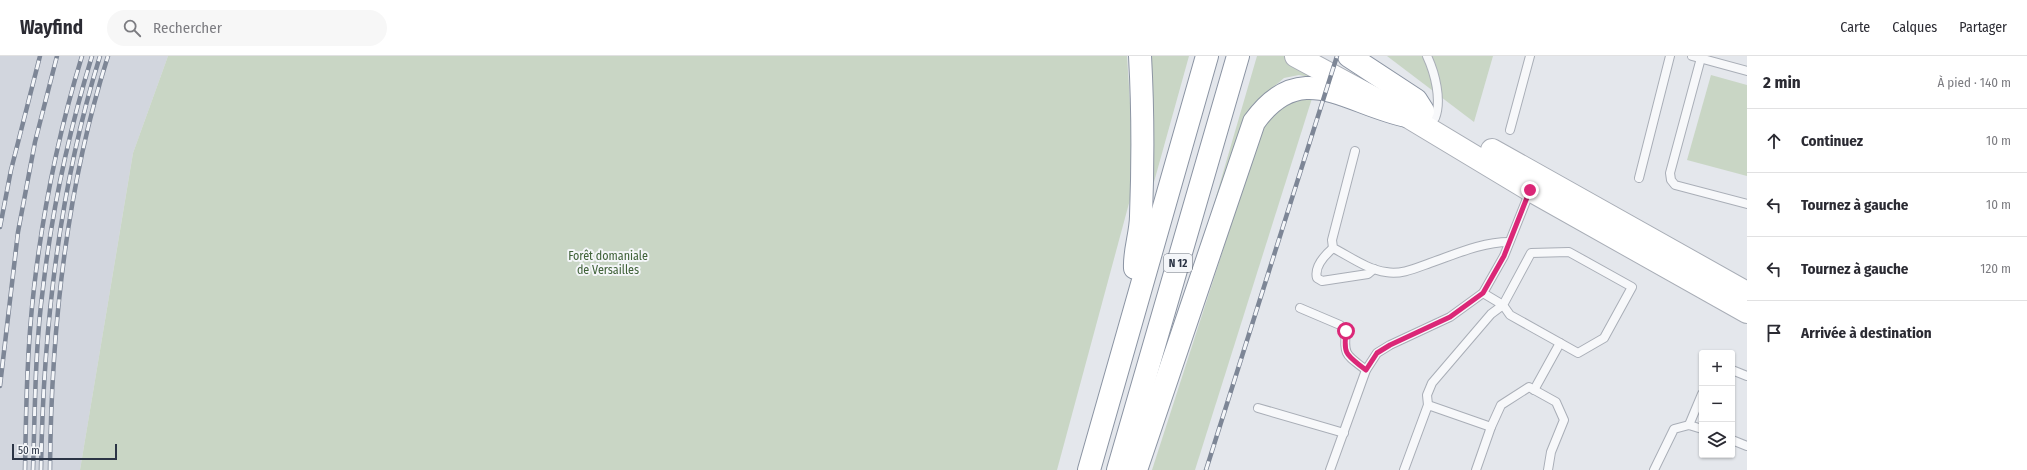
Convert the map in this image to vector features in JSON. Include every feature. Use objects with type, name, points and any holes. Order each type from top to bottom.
[{"type":"main road","points":[[1139,294],[1135,266],[1141,220],[1143,179],[1143,104],[1140,56]]},
{"type":"main road","name":"N 12","points":[[1089,470],[1207,56]]},
{"type":"main road","name":"N 12","points":[[1118,470],[1238,56]]},
{"type":"main road","points":[[1296,56],[1422,115],[1530,190],[1747,312]]},
{"type":"main road","points":[[1318,56],[1422,115],[1747,293]]},
{"type":"main road","points":[[1349,56],[1416,100],[1422,115]]},
{"type":"main road","points":[[1136,470],[1254,122],[1265,105],[1280,91],[1297,85],[1309,84],[1337,89],[1392,113],[1422,115]]},
{"type":"lane","points":[[1422,115],[1439,108],[1432,66],[1427,56]]},
{"type":"lane","points":[[1510,130],[1530,56]]},
{"type":"lane","points":[[1639,178],[1670,56]]},
{"type":"lane","points":[[1692,56],[1747,71]]},
{"type":"lane","points":[[1701,58],[1670,173],[1670,180],[1675,185],[1747,204]]},
{"type":"lane","points":[[1333,248],[1332,240],[1355,150]]},
{"type":"lane","points":[[1330,470],[1366,370],[1377,353],[1390,345],[1450,317],[1483,293],[1504,256],[1530,190]]},
{"type":"lane","points":[[1333,248],[1374,269],[1386,272],[1406,272],[1494,242],[1509,242]]},
{"type":"lane","points":[[1333,248],[1327,253],[1317,268],[1318,278],[1322,281],[1368,274],[1374,269]]},
{"type":"lane","points":[[1404,470],[1428,405],[1427,395],[1432,383],[1490,314],[1502,305],[1531,253],[1569,252],[1632,287],[1604,338],[1578,353],[1510,315],[1502,305],[1483,293]]},
{"type":"lane","points":[[1300,308],[1340,324],[1346,331],[1344,347],[1347,354],[1366,370]]},
{"type":"lane","points":[[1534,390],[1560,343]]},
{"type":"lane","points":[[1735,371],[1747,376]]},
{"type":"lane","points":[[1476,470],[1491,427],[1501,405],[1529,387],[1556,402],[1564,420],[1550,452],[1548,470]]},
{"type":"lane","points":[[1689,425],[1699,401]]},
{"type":"lane","points":[[1428,405],[1491,427]]},
{"type":"lane","points":[[1258,408],[1344,433]]},
{"type":"lane","points":[[1654,470],[1674,429],[1689,425],[1699,428]]},
{"type":"lane","points":[[1735,441],[1747,446]]},
{"type":"shaded area","points":[[0,56],[168,56],[133,153],[80,470],[0,470]]},
{"type":"green space","name":"Forêt domaniale de Versailles","points":[[168,56],[1127,56],[1135,181],[1057,470],[80,470],[133,153]]},
{"type":"green space","points":[[1150,56],[1189,56],[1154,182],[1151,182],[1152,73]]},
{"type":"green space","points":[[1257,56],[1288,56],[1319,79],[1299,75],[1284,78],[1262,97],[1215,215],[1211,214]]},
{"type":"green space","points":[[1387,56],[1493,56],[1474,122]]},
{"type":"green space","points":[[1711,75],[1747,85],[1747,176],[1687,160]]},
{"type":"green space","points":[[1314,92],[1195,470],[1152,470],[1264,123],[1274,107]]},
{"type":"railway","points":[[0,227],[11,170],[40,56]]},
{"type":"railway","points":[[0,386],[18,232],[35,142],[57,56]]},
{"type":"railway","points":[[25,470],[28,356],[42,229],[59,142],[82,56]]},
{"type":"railway","points":[[33,470],[40,311],[51,229],[62,171],[92,56]]},
{"type":"railway","points":[[41,470],[45,366],[56,261],[74,157],[100,56]]},
{"type":"railway","points":[[50,470],[51,418],[58,313],[71,209],[93,106],[108,56]]},
{"type":"railway","points":[[1206,470],[1337,56]]},
{"type":"route","points":[[1346,331],[1344,347],[1347,354],[1366,370],[1377,353],[1390,345],[1450,317],[1468,305],[1483,293],[1504,256],[1528,200],[1530,190]]}]
